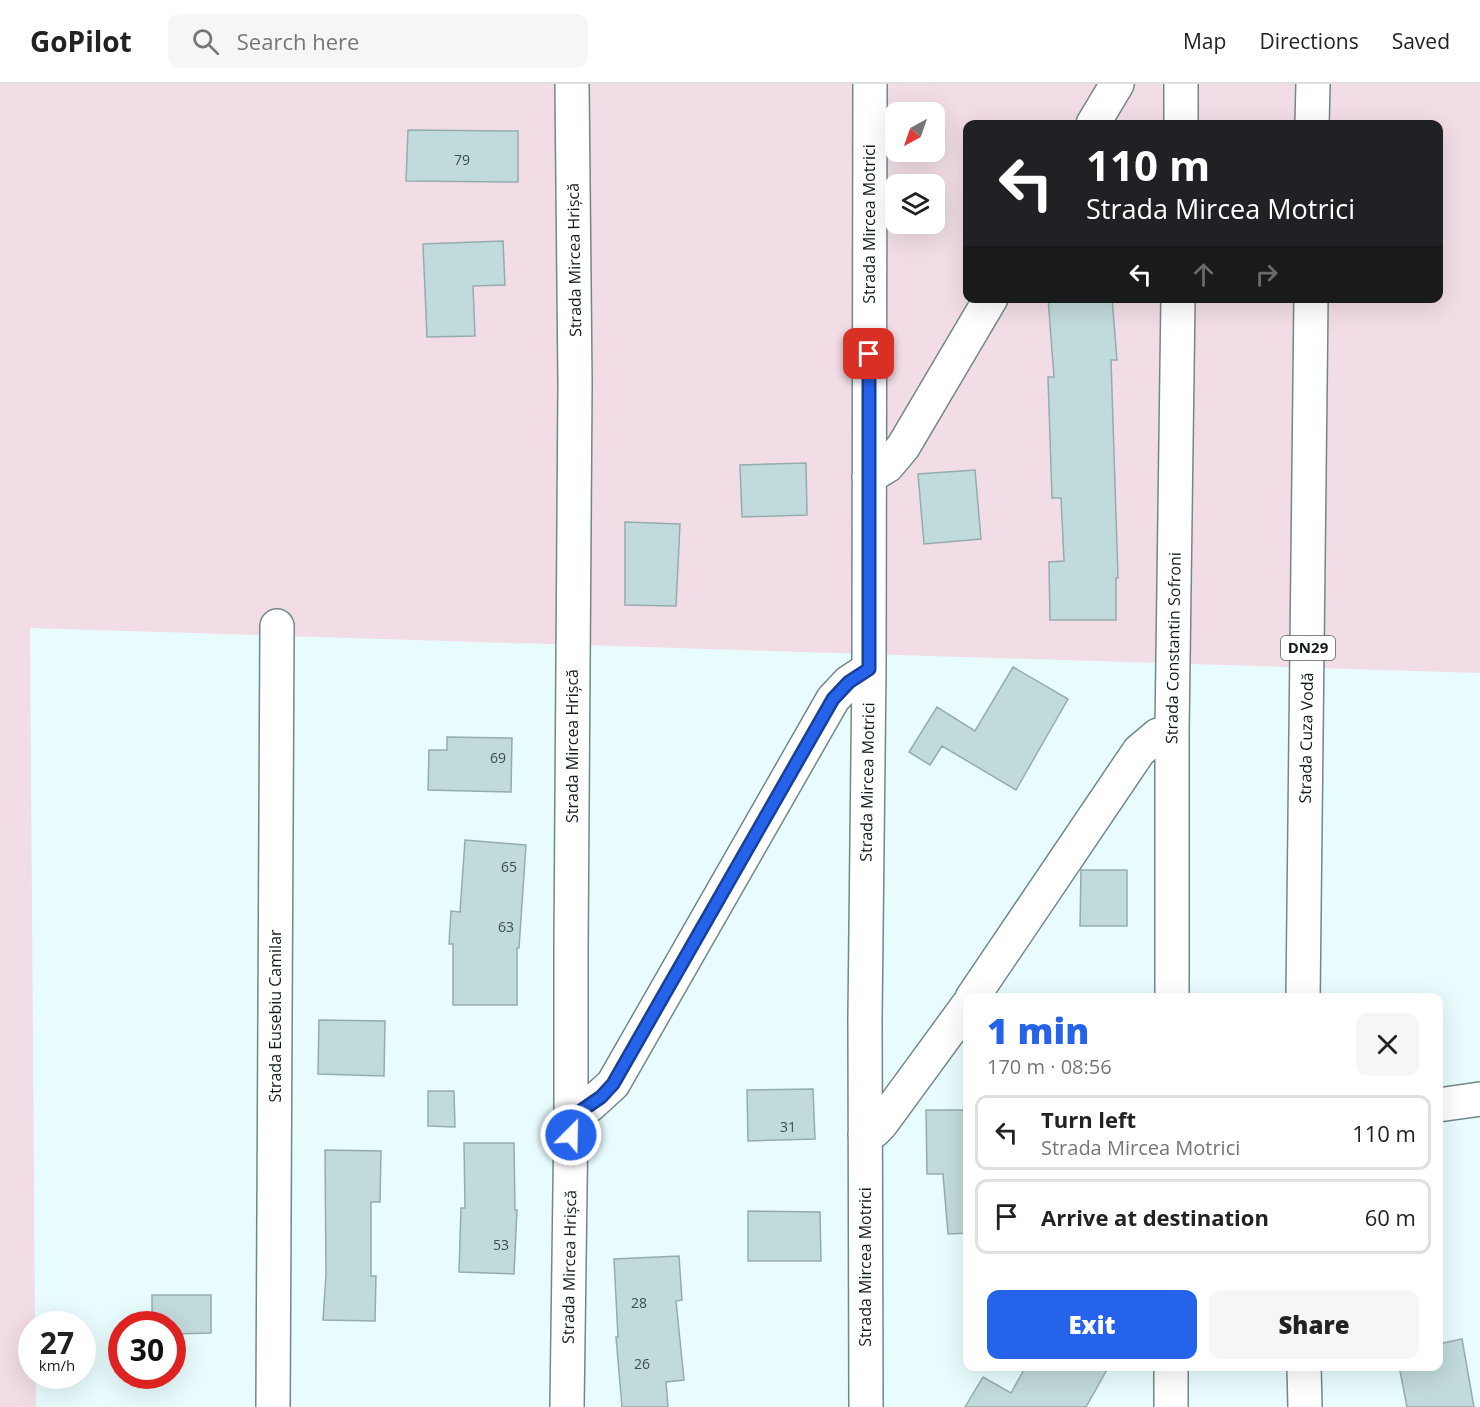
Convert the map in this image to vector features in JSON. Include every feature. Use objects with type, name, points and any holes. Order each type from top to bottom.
[{"type":"main road","name":"Strada Mircea Hrișcă","points":[[567,1407],[572,1117],[570,946],[576,384],[572,84]]},
{"type":"main road","name":"Strada Mircea Motrici","points":[[866,1407],[865,1135],[870,84]]},
{"type":"main road","points":[[1095,120],[1117,84]]},
{"type":"main road","points":[[1181,84],[1181,120]]},
{"type":"main road","points":[[1312,84],[1312,120]]},
{"type":"main road","points":[[869,477],[887,465],[903,447],[988,303]]},
{"type":"main road","name":"Strada Constantin Sofroni","points":[[1172,993],[1172,730],[1178,303]]},
{"type":"main road","name":"Strada Cuza Vodă","points":[[1303,993],[1311,303]]},
{"type":"main road","name":"Strada Eusebiu Camilar","points":[[273,1407],[276,626]]},
{"type":"main road","points":[[572,1117],[596,1101],[613,1084],[833,699],[849,682],[869,669]]},
{"type":"main road","points":[[975,993],[1139,751],[1149,741],[1172,730]]},
{"type":"main road","points":[[865,1135],[874,1131],[881,1124],[963,1012]]},
{"type":"main road","points":[[1443,1104],[1480,1099]]},
{"type":"main road","points":[[1171,1371],[1171,1407]]},
{"type":"main road","points":[[1304,1371],[1305,1407]]},
{"type":"shaded area","points":[[0,84],[1480,84],[1480,673],[30,628],[35,1311],[18,1311],[18,1389],[36,1389],[36,1407],[0,1407]]},
{"type":"building","points":[[408,130],[518,131],[518,182],[406,181]]},
{"type":"building","points":[[503,241],[505,285],[473,286],[475,336],[427,337],[423,244]]},
{"type":"building","points":[[1048,303],[1112,303],[1117,360],[1111,360],[1118,578],[1116,578],[1116,620],[1050,620],[1049,562],[1064,561],[1061,498],[1052,498],[1048,377],[1054,377]]},
{"type":"building","points":[[806,463],[807,515],[742,517],[740,465]]},
{"type":"building","points":[[975,470],[981,539],[924,544],[918,474]]},
{"type":"building","points":[[625,522],[680,524],[676,606],[625,605]]},
{"type":"building","points":[[1013,667],[1068,699],[1016,790],[942,746],[930,765],[909,752],[937,707],[975,731]]},
{"type":"building","points":[[447,737],[512,738],[511,792],[428,790],[429,750],[447,750]]},
{"type":"building","points":[[465,840],[526,845],[519,948],[517,948],[517,1005],[453,1005],[453,944],[449,944],[451,911],[460,912]]},
{"type":"building","points":[[1081,870],[1127,870],[1127,926],[1080,926]]},
{"type":"building","points":[[319,1020],[385,1021],[384,1076],[318,1074]]},
{"type":"building","points":[[813,1089],[815,1139],[748,1141],[747,1090]]},
{"type":"building","points":[[428,1091],[454,1091],[455,1127],[428,1126]]},
{"type":"building","points":[[926,1110],[963,1110],[963,1233],[948,1234],[943,1174],[927,1174]]},
{"type":"building","points":[[464,1143],[514,1143],[515,1210],[517,1210],[514,1274],[459,1272],[461,1208],[465,1208]]},
{"type":"building","points":[[325,1150],[381,1151],[380,1202],[371,1202],[371,1276],[376,1276],[375,1321],[323,1320],[326,1275]]},
{"type":"building","points":[[748,1211],[820,1212],[821,1261],[748,1261]]},
{"type":"building","points":[[679,1256],[682,1300],[676,1301],[684,1380],[666,1382],[668,1407],[622,1407],[616,1337],[618,1337],[614,1259]]},
{"type":"building","points":[[152,1295],[211,1295],[211,1333],[186,1334],[186,1311],[152,1311]]},
{"type":"building","points":[[1462,1339],[1474,1407],[1407,1407],[1400,1371],[1443,1371],[1443,1343]]},
{"type":"building","points":[[1023,1371],[1106,1371],[1086,1407],[965,1407],[983,1377],[1011,1393]]},
{"type":"route","points":[[571,1135],[572,1117],[601,1097],[613,1084],[833,699],[849,682],[869,669],[869,354]]}]
